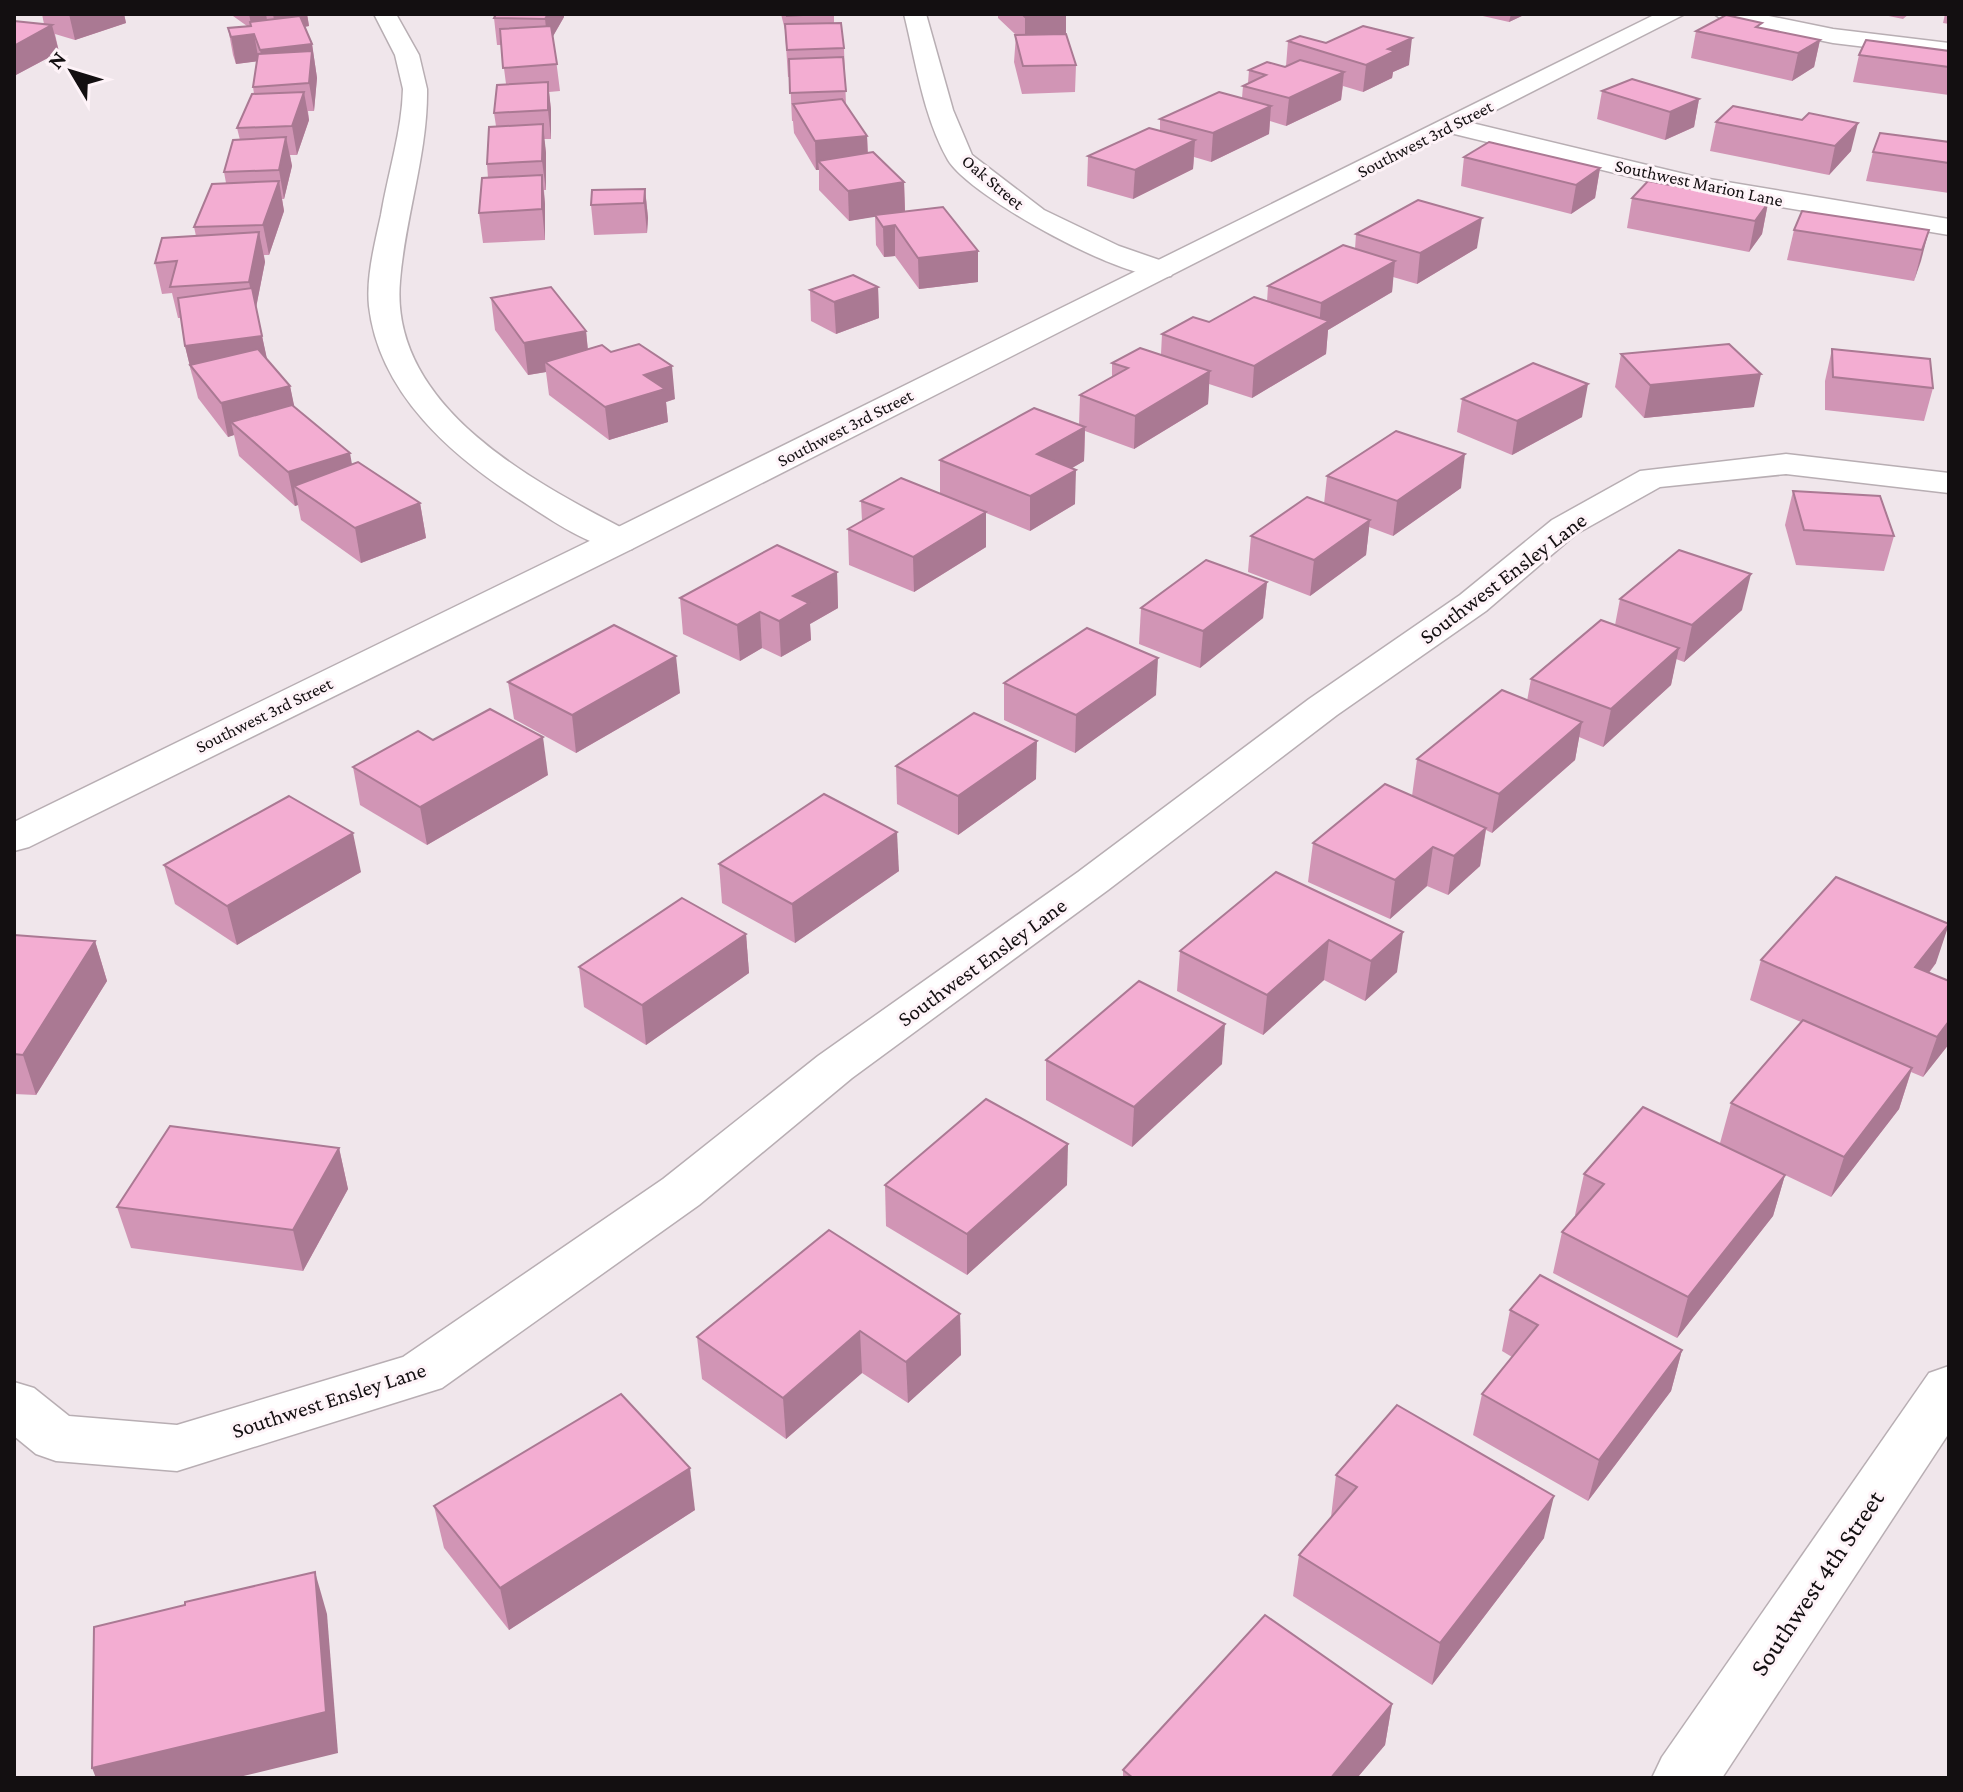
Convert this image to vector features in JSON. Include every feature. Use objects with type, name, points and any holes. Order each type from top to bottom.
[{"type":"street","points":[[385,14],[407,49],[417,88],[383,305],[405,374],[448,431],[532,495],[619,541]]},
{"type":"street","name":"Oak Street","points":[[915,14],[940,110],[961,159],[1034,216],[1109,252],[1161,270]]},
{"type":"street","name":"Southwest 3rd Street","points":[[14,838],[619,541],[1674,14]]},
{"type":"street","points":[[1725,14],[1833,36],[1949,50]]},
{"type":"street","name":"Southwest Marion Lane","points":[[1451,126],[1697,185],[1949,227]]},
{"type":"street","name":"Southwest Ensley Lane","points":[[14,1404],[56,1438],[177,1448],[422,1373],[681,1192],[835,1067],[1093,881],[1323,707],[1473,603],[1564,527],[1652,478],[1786,464],[1949,483]]},
{"type":"street","name":"Southwest 4th Street","points":[[1685,1778],[1949,1388]]},
{"type":"building","points":[[496,14],[548,14],[545,19],[494,18]]},
{"type":"building","points":[[1022,14],[1056,14],[1025,17]]},
{"type":"building","points":[[1726,15],[1762,23],[1756,27],[1820,40],[1798,53],[1696,31]]},
{"type":"building","points":[[300,16],[312,44],[260,50],[254,34],[231,37],[228,28],[251,26],[250,22]]},
{"type":"building","points":[[14,21],[52,25],[14,46]]},
{"type":"building","points":[[841,23],[844,48],[787,50],[785,24]]},
{"type":"building","points":[[551,26],[557,64],[503,68],[500,29]]},
{"type":"building","points":[[1363,26],[1412,38],[1388,49],[1395,51],[1366,65],[1288,41],[1300,36],[1326,43]]},
{"type":"building","points":[[1066,34],[1076,65],[1023,66],[1015,35]]},
{"type":"building","points":[[1866,40],[1949,51],[1949,67],[1859,55]]},
{"type":"building","points":[[312,51],[309,83],[253,87],[258,54]]},
{"type":"building","points":[[843,57],[846,91],[790,93],[789,59]]},
{"type":"building","points":[[1300,60],[1344,72],[1289,98],[1243,86],[1266,75],[1249,70],[1267,62],[1285,67]]},
{"type":"building","points":[[1632,79],[1699,99],[1670,112],[1602,91]]},
{"type":"building","points":[[548,82],[548,110],[494,113],[497,85]]},
{"type":"building","points":[[304,92],[292,126],[237,128],[252,94]]},
{"type":"building","points":[[1219,92],[1271,106],[1213,133],[1160,119]]},
{"type":"building","points":[[842,99],[867,136],[815,141],[793,104]]},
{"type":"building","points":[[1733,106],[1802,120],[1809,113],[1858,123],[1835,146],[1716,122]]},
{"type":"building","points":[[543,124],[542,161],[487,164],[489,127]]},
{"type":"building","points":[[1149,128],[1195,140],[1135,170],[1088,156]]},
{"type":"building","points":[[1880,133],[1949,142],[1949,163],[1873,152]]},
{"type":"building","points":[[286,137],[279,170],[224,172],[233,140]]},
{"type":"building","points":[[1489,142],[1600,168],[1576,185],[1464,157]]},
{"type":"building","points":[[873,152],[904,182],[848,191],[818,161]]},
{"type":"building","points":[[542,175],[542,209],[479,213],[482,178]]},
{"type":"building","points":[[279,181],[263,225],[194,227],[212,184]]},
{"type":"building","points":[[1648,181],[1768,203],[1755,221],[1632,198]]},
{"type":"building","points":[[645,189],[644,203],[591,205],[592,190]]},
{"type":"building","points":[[1418,200],[1482,218],[1420,253],[1356,234]]},
{"type":"building","points":[[943,207],[978,251],[918,258],[895,225],[883,227],[875,215]]},
{"type":"building","points":[[1802,211],[1929,230],[1922,250],[1794,230]]},
{"type":"building","points":[[259,232],[249,282],[170,287],[177,261],[155,263],[162,238]]},
{"type":"building","points":[[1343,245],[1395,261],[1321,303],[1268,286]]},
{"type":"building","points":[[853,275],[878,287],[834,302],[810,290]]},
{"type":"building","points":[[551,287],[586,331],[524,343],[491,298]]},
{"type":"building","points":[[252,288],[262,336],[185,346],[178,298]]},
{"type":"building","points":[[1254,297],[1329,321],[1254,366],[1162,334],[1193,317],[1209,322]]},
{"type":"building","points":[[639,344],[672,366],[644,375],[665,389],[605,407],[545,362],[602,345],[611,352]]},
{"type":"building","points":[[1729,344],[1761,374],[1650,385],[1621,354]]},
{"type":"building","points":[[1140,348],[1210,371],[1135,416],[1080,395],[1128,368],[1112,363]]},
{"type":"building","points":[[258,349],[290,386],[221,403],[190,365]]},
{"type":"building","points":[[1832,349],[1930,359],[1933,388],[1833,377]]},
{"type":"building","points":[[1533,363],[1588,384],[1517,421],[1462,399]]},
{"type":"building","points":[[292,405],[350,453],[288,472],[231,422]]},
{"type":"building","points":[[1034,408],[1085,427],[1037,454],[1076,470],[1030,496],[940,460]]},
{"type":"building","points":[[1396,431],[1465,454],[1397,501],[1327,476]]},
{"type":"building","points":[[358,462],[420,503],[355,528],[294,486]]},
{"type":"building","points":[[901,478],[986,512],[913,557],[848,529],[883,509],[861,501]]},
{"type":"building","points":[[1793,491],[1880,496],[1894,536],[1804,530]]},
{"type":"building","points":[[1307,497],[1370,520],[1314,560],[1251,536]]},
{"type":"building","points":[[777,545],[837,572],[793,596],[809,603],[779,621],[760,612],[737,625],[680,598]]},
{"type":"building","points":[[1679,550],[1751,574],[1692,625],[1620,599]]},
{"type":"building","points":[[1206,560],[1267,582],[1203,631],[1141,608]]},
{"type":"building","points":[[1601,620],[1679,648],[1611,709],[1531,679]]},
{"type":"building","points":[[614,625],[676,656],[572,715],[508,682]]},
{"type":"building","points":[[1087,628],[1158,658],[1076,715],[1004,683]]},
{"type":"building","points":[[1502,690],[1582,722],[1499,794],[1417,759]]},
{"type":"building","points":[[490,709],[543,737],[420,807],[353,767],[418,731],[433,740]]},
{"type":"building","points":[[974,713],[1037,741],[958,796],[896,766]]},
{"type":"building","points":[[1385,784],[1486,828],[1454,856],[1433,847],[1395,880],[1313,843]]},
{"type":"building","points":[[824,794],[897,832],[792,904],[719,864]]},
{"type":"building","points":[[289,796],[353,833],[227,906],[164,865]]},
{"type":"building","points":[[1276,872],[1403,932],[1371,961],[1329,940],[1267,995],[1180,951]]},
{"type":"building","points":[[1836,877],[1949,924],[1915,967],[1949,981],[1949,1021],[1937,1037],[1761,960]]},
{"type":"building","points":[[682,898],[746,934],[642,1005],[579,967]]},
{"type":"building","points":[[14,935],[95,941],[23,1055],[14,1054]]},
{"type":"building","points":[[1139,981],[1225,1024],[1134,1107],[1046,1060]]},
{"type":"building","points":[[1803,1020],[1912,1068],[1844,1157],[1731,1103]]},
{"type":"building","points":[[986,1099],[1068,1144],[967,1234],[885,1185]]},
{"type":"building","points":[[1643,1107],[1785,1175],[1688,1297],[1562,1232],[1604,1184],[1584,1174]]},
{"type":"building","points":[[170,1126],[339,1148],[293,1230],[117,1207]]},
{"type":"building","points":[[829,1230],[960,1314],[906,1362],[860,1331],[783,1398],[697,1337]]},
{"type":"building","points":[[1540,1275],[1682,1350],[1599,1460],[1482,1394],[1538,1325],[1510,1310]]},
{"type":"building","points":[[621,1394],[690,1468],[500,1588],[434,1506]]},
{"type":"building","points":[[1397,1405],[1554,1496],[1440,1643],[1299,1555],[1357,1487],[1336,1475]]},
{"type":"building","points":[[315,1572],[326,1712],[92,1768],[94,1627]]},
{"type":"building","points":[[1265,1615],[1392,1704],[1331,1778],[1133,1778],[1123,1770]]}]
